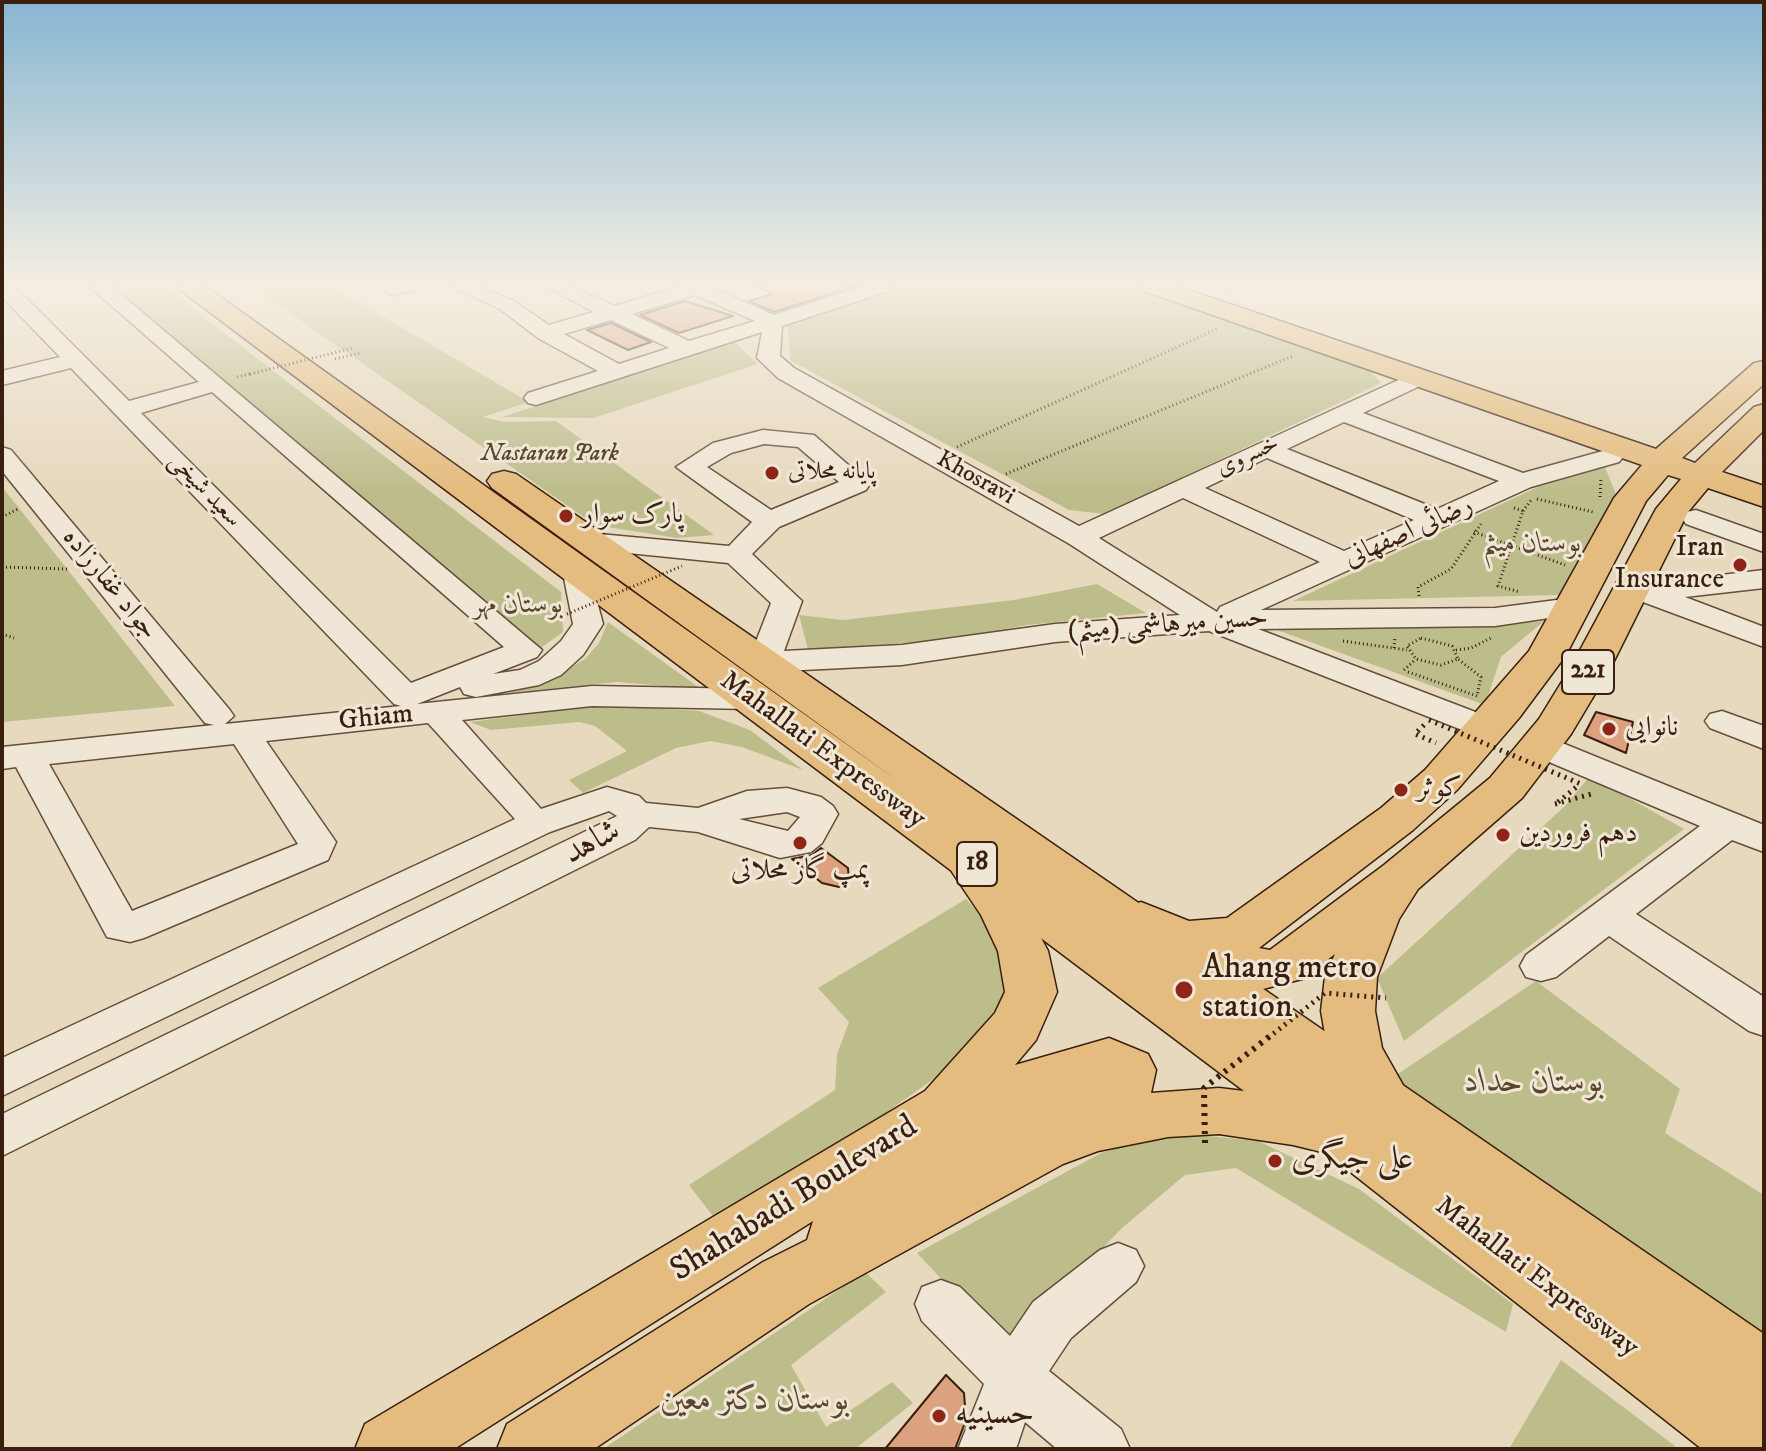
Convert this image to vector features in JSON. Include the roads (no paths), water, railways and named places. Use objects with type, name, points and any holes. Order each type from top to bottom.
[{"type":"highway","name":"Mahallati Expressway","points":[[313,354],[351,374]]},
{"type":"highway","name":"Mahallati Expressway","points":[[323,354],[351,374],[410,432],[578,576],[757,681],[1084,893],[1368,1122],[1761,1449]]},
{"type":"highway","name":"Mahallati Expressway","points":[[757,681],[965,856],[1368,1122],[1764,1376]]},
{"type":"main road","points":[[1349,354],[1418,378],[1586,428],[1718,452]]},
{"type":"main road","points":[[1376,354],[1586,428],[1635,432],[1718,452],[1764,497]]},
{"type":"main road","name":"221","points":[[1718,452],[1631,498],[1566,592],[1546,655],[1487,728],[1441,780],[1354,850],[1239,935],[1233,948],[1241,961],[1263,970],[1284,966],[1401,877],[1506,788],[1540,745],[1636,594],[1673,509],[1718,452],[1764,369]]},
{"type":"main road","points":[[1586,428],[1605,466],[1627,475],[1631,498]]},
{"type":"main road","name":"Shahabadi Boulevard","points":[[390,1449],[945,1108],[1017,1025],[1031,992],[1023,951],[1003,910],[965,856]]},
{"type":"main road","name":"221","points":[[1368,1122],[1348,994],[1370,929],[1401,877]]},
{"type":"main road","points":[[1084,893],[1184,940],[1239,935]]},
{"type":"main road","points":[[786,1283],[879,1200],[965,1149],[1126,1087],[1128,1070],[1109,1060],[945,1108]]},
{"type":"main road","points":[[532,1449],[786,1283],[1042,1147],[1093,1128],[1168,1113],[1219,1111],[1293,1121],[1368,1122]]},
{"type":"street","name":"سعید شیخی","points":[[70,354],[124,410],[443,702],[523,809]]},
{"type":"street","points":[[188,354],[224,381],[526,650],[443,702]]},
{"type":"street","points":[[584,354],[610,368]]},
{"type":"street","points":[[536,398],[673,354]]},
{"type":"street","name":"Khosravi","points":[[769,354],[768,358],[786,373],[1078,537],[1212,622]]},
{"type":"street","points":[[2,378],[76,360]]},
{"type":"street","name":"خسروی","points":[[1078,537],[1418,378]]},
{"type":"street","points":[[124,410],[224,381]]},
{"type":"street","points":[[1342,413],[1534,491]]},
{"type":"street","points":[[578,576],[736,555],[769,521],[857,484],[805,440],[763,437],[722,448],[689,467],[769,521]]},
{"type":"street","points":[[1266,449],[1439,520]]},
{"type":"street","name":"جواد غفارزاده","points":[[2,455],[230,724],[317,842],[315,851],[130,928],[121,927],[10,750]]},
{"type":"street","name":"رضائی اصفهانی","points":[[1212,622],[1439,520],[1605,466]]},
{"type":"street","points":[[1184,488],[1344,562]]},
{"type":"street","points":[[1696,518],[1764,544]]},
{"type":"street","points":[[736,555],[787,601],[757,681]]},
{"type":"street","name":"Ghiam","points":[[443,702],[528,678],[550,668],[572,648],[588,624],[578,576]]},
{"type":"street","points":[[1636,594],[1764,579]]},
{"type":"street","name":"حسین میرهاشمی (میثم)","points":[[757,681],[902,655],[1055,633],[1297,618],[1495,617],[1566,592]]},
{"type":"street","points":[[1636,594],[1764,638]]},
{"type":"street","points":[[1212,622],[1487,728]]},
{"type":"street","name":"Ghiam","points":[[10,750],[443,702],[592,696],[757,681]]},
{"type":"street","points":[[1722,721],[1764,739]]},
{"type":"street","points":[[1540,745],[1764,839]]},
{"type":"street","name":"شاهد","points":[[2,1078],[537,823],[607,799],[626,804],[636,814],[634,822],[622,831],[2,1136]]},
{"type":"street","points":[[636,814],[701,820]]},
{"type":"street","points":[[1541,966],[1729,823]]},
{"type":"street","points":[[1606,914],[1764,1019]]},
{"type":"street","points":[[987,1449],[1014,1377],[1052,1320],[1118,1266]]},
{"type":"street","points":[[941,1304],[1014,1377],[1101,1449]]},
{"type":"place","name":"پایانه محلاتی","points":[[772,473]]},
{"type":"place","name":"پارک سوار","points":[[566,516]]},
{"type":"place","name":"Iran Insurance","points":[[1740,565]]},
{"type":"place","name":"نانوایی","points":[[1609,729]]},
{"type":"place","name":"کوثر","points":[[1401,790]]},
{"type":"place","name":"دهم فروردین","points":[[1503,835]]},
{"type":"place","name":"پمپ گاز محلاتی","points":[[800,843]]},
{"type":"place","name":"Ahang metro station","points":[[1184,990]]},
{"type":"place","name":"علی جیگری","points":[[1275,1161]]},
{"type":"place","name":"حسینیه","points":[[939,1416]]},
{"type":"park label","name":"Nastaran Park","points":[[550,455]]},
{"type":"park label","name":"بوستان میثم","points":[[1532,545]]},
{"type":"park label","name":"بوستان مهر","points":[[518,606]]},
{"type":"park label","name":"بوستان حداد","points":[[1534,1084]]},
{"type":"park label","name":"بوستان دکتر معین","points":[[755,1402]]}]
